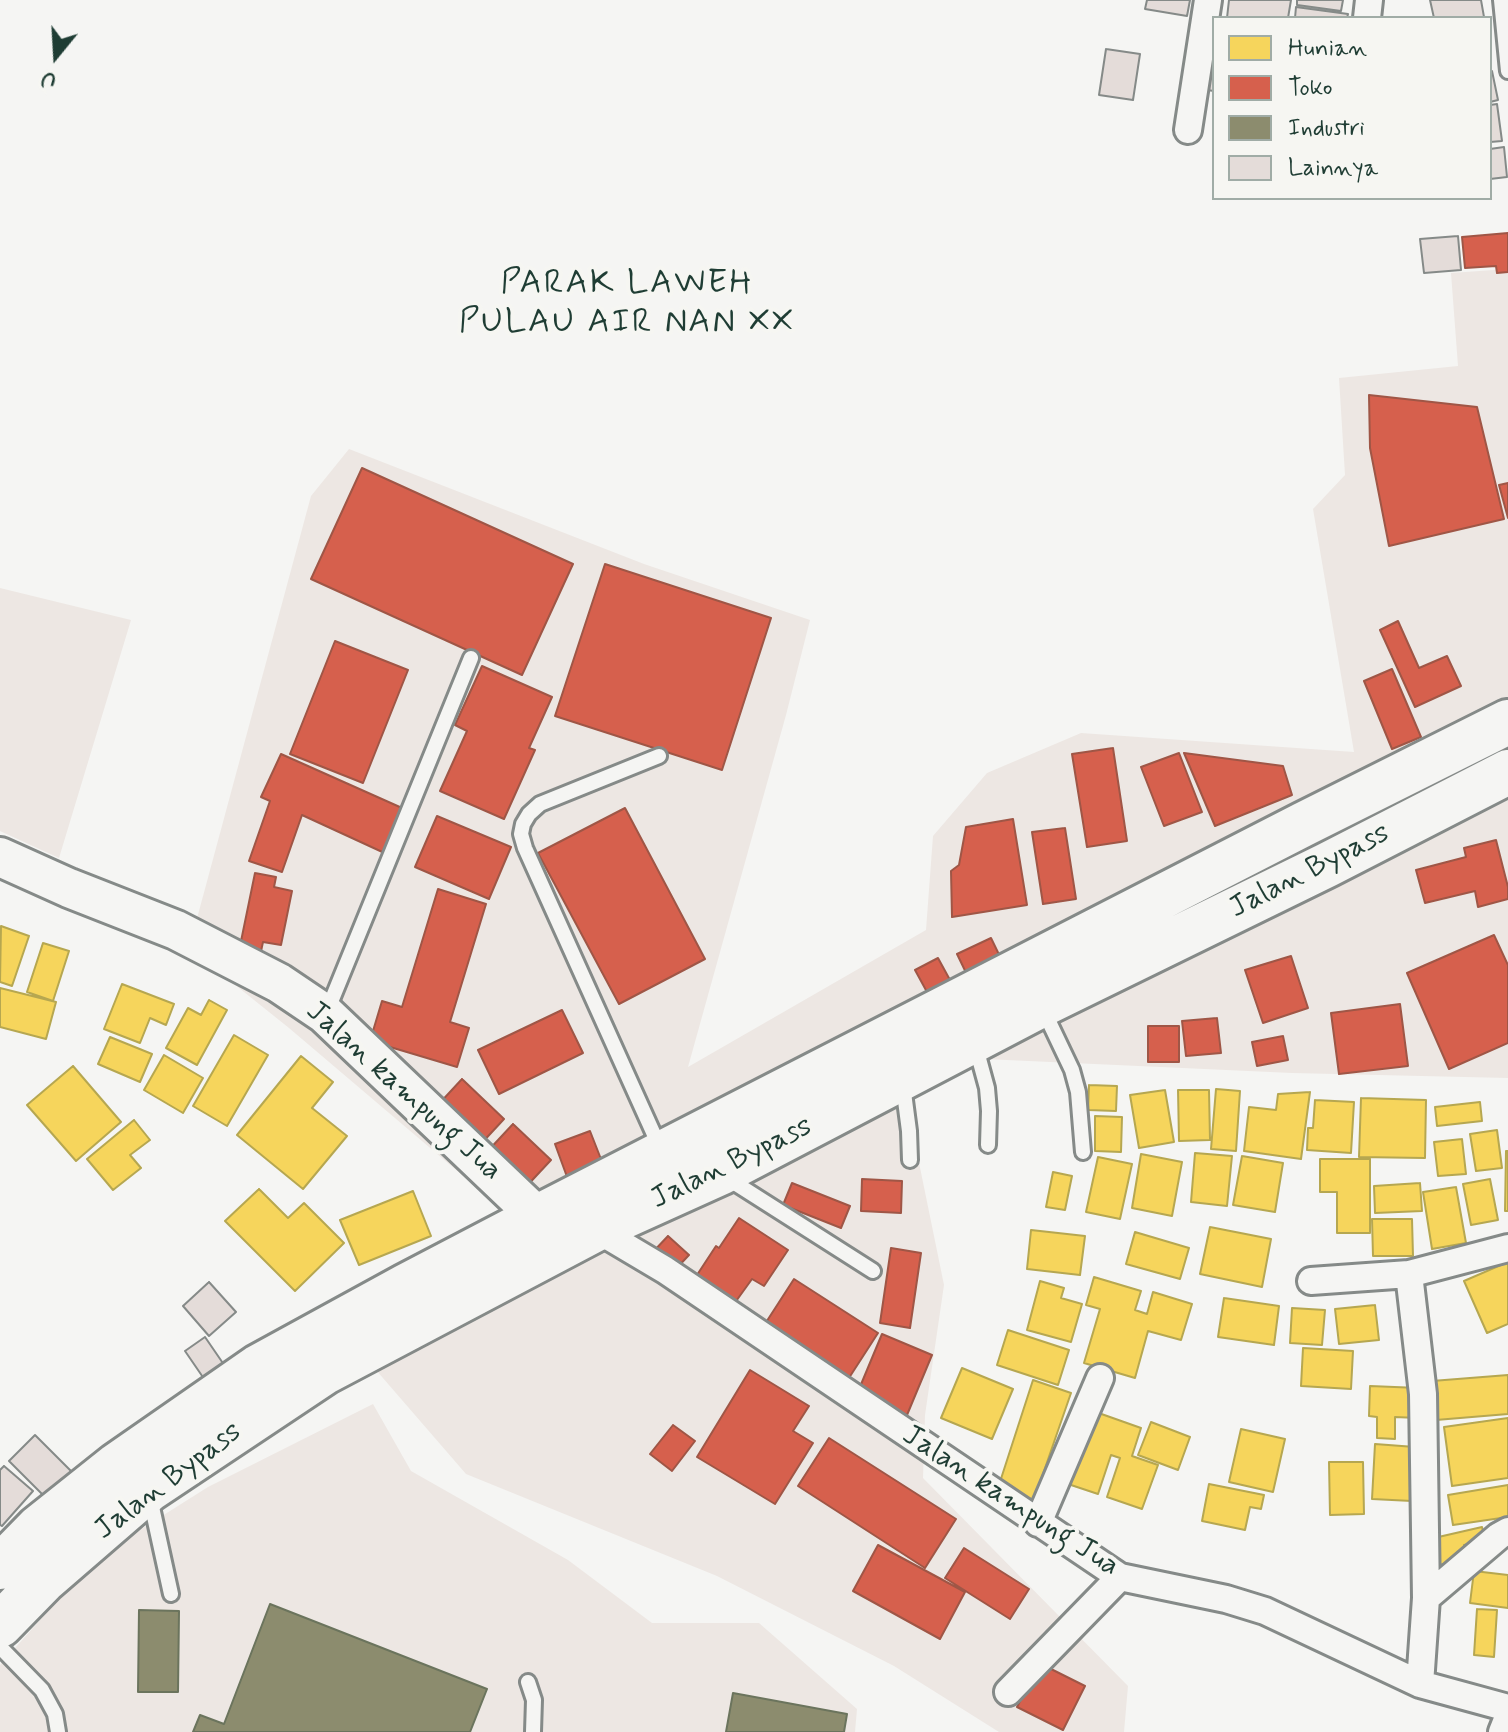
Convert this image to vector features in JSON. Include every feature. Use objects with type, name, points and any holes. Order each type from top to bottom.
[{"type":"highway","name":"Jalan Bypass","points":[[0,1567],[38,1528],[117,1465],[258,1367],[538,1217],[1508,722]]},
{"type":"highway","name":"Jalan Bypass","points":[[0,1625],[44,1580],[148,1490],[325,1372],[596,1229],[720,1173],[1041,1005],[1327,865],[1508,772]]},
{"type":"highway","points":[[1304,824],[1327,865]]},
{"type":"street","points":[[1188,130],[1208,0]]},
{"type":"street","name":"Jalan kampung Jua","points":[[0,857],[176,930],[279,983],[325,1014],[538,1217]]},
{"type":"street","name":"Jalan kampung Jua","points":[[596,1229],[665,1270],[1120,1577],[1226,1599],[1265,1611],[1420,1684],[1508,1708]]},
{"type":"street","points":[[1311,1281],[1409,1274],[1508,1248]]},
{"type":"street","points":[[1409,1274],[1423,1394],[1426,1598],[1420,1684]]},
{"type":"street","points":[[1038,1523],[1100,1378]]},
{"type":"street","points":[[1426,1598],[1508,1531]]},
{"type":"street","points":[[1008,1692],[1120,1577]]},
{"type":"street","points":[[1502,1732],[1508,1717]]},
{"type":"lane","points":[[1501,0],[1508,71]]},
{"type":"lane","points":[[325,1014],[471,658]]},
{"type":"lane","points":[[659,756],[540,804],[529,814],[521,834],[663,1154]]},
{"type":"lane","points":[[1041,1005],[1072,1070],[1078,1092],[1083,1152]]},
{"type":"lane","points":[[973,1040],[987,1088],[988,1145]]},
{"type":"lane","points":[[901,1077],[910,1160]]},
{"type":"lane","points":[[720,1173],[873,1271]]},
{"type":"lane","points":[[148,1490],[171,1594]]},
{"type":"lane","points":[[0,1647],[42,1690],[55,1714],[58,1732]]},
{"type":"lane","points":[[528,1682],[534,1700],[533,1732]]},
{"type":"shaded area","points":[[1508,269],[1508,1078],[1292,1073],[897,1055],[944,1285],[925,1415],[923,1478],[1128,1686],[1124,1732],[999,1732],[894,1666],[717,1576],[466,1474],[331,1318],[502,1209],[289,1028],[189,948],[311,496],[349,449],[644,564],[810,620],[688,1067],[926,930],[933,836],[987,773],[1081,733],[1354,752],[1313,509],[1345,475],[1339,378],[1458,366],[1451,273]]},
{"type":"shaded area","points":[[0,588],[131,620],[59,858],[0,831]]},
{"type":"shaded area","points":[[373,1404],[411,1471],[568,1560],[652,1623],[759,1623],[857,1709],[855,1732],[0,1732],[0,1665],[94,1559],[208,1487]]},
{"type":"building: Hunian","points":[[1,926],[29,936],[12,986],[0,982]]},
{"type":"building: Hunian","points":[[43,943],[69,951],[53,1001],[27,992]]},
{"type":"building: Hunian","points":[[122,984],[174,1004],[166,1025],[150,1018],[140,1043],[104,1029]]},
{"type":"building: Hunian","points":[[0,988],[56,1002],[46,1039],[0,1027]]},
{"type":"building: Hunian","points":[[209,1000],[227,1010],[197,1065],[166,1048],[188,1008],[201,1015]]},
{"type":"building: Hunian","points":[[234,1035],[268,1055],[227,1126],[193,1106]]},
{"type":"building: Hunian","points":[[110,1037],[152,1054],[140,1082],[98,1064]]},
{"type":"building: Hunian","points":[[164,1055],[203,1078],[183,1113],[144,1090]]},
{"type":"building: Hunian","points":[[301,1056],[333,1082],[312,1108],[347,1136],[303,1189],[237,1135]]},
{"type":"building: Hunian","points":[[73,1066],[121,1122],[76,1161],[27,1105]]},
{"type":"building: Hunian","points":[[1089,1085],[1117,1086],[1116,1111],[1088,1110]]},
{"type":"building: Hunian","points":[[1216,1089],[1240,1091],[1236,1151],[1211,1149]]},
{"type":"building: Hunian","points":[[1165,1090],[1174,1142],[1139,1148],[1130,1095]]},
{"type":"building: Hunian","points":[[1178,1090],[1209,1090],[1210,1140],[1179,1141]]},
{"type":"building: Hunian","points":[[1310,1092],[1301,1159],[1244,1151],[1249,1107],[1276,1110],[1278,1094]]},
{"type":"building: Hunian","points":[[1361,1098],[1426,1100],[1425,1158],[1359,1157]]},
{"type":"building: Hunian","points":[[1315,1100],[1354,1102],[1351,1153],[1307,1150],[1308,1128],[1313,1128]]},
{"type":"building: Hunian","points":[[1480,1102],[1482,1121],[1437,1126],[1435,1107]]},
{"type":"building: Hunian","points":[[1095,1116],[1122,1117],[1121,1152],[1095,1151]]},
{"type":"building: Hunian","points":[[134,1120],[150,1140],[130,1155],[141,1168],[113,1190],[87,1159]]},
{"type":"building: Hunian","points":[[1497,1130],[1502,1168],[1476,1171],[1470,1134]]},
{"type":"building: Hunian","points":[[1462,1139],[1466,1174],[1438,1176],[1434,1142]]},
{"type":"building: Hunian","points":[[1508,1151],[1508,1211],[1505,1211]]},
{"type":"building: Hunian","points":[[1195,1153],[1232,1156],[1227,1206],[1191,1202]]},
{"type":"building: Hunian","points":[[1141,1154],[1182,1162],[1172,1216],[1132,1208]]},
{"type":"building: Hunian","points":[[1242,1156],[1283,1163],[1275,1212],[1233,1205]]},
{"type":"building: Hunian","points":[[1098,1157],[1132,1164],[1120,1219],[1086,1212]]},
{"type":"building: Hunian","points":[[1320,1159],[1370,1159],[1370,1233],[1337,1233],[1337,1192],[1320,1192]]},
{"type":"building: Hunian","points":[[1053,1172],[1072,1176],[1065,1210],[1046,1207]]},
{"type":"building: Hunian","points":[[1490,1179],[1498,1220],[1471,1225],[1463,1184]]},
{"type":"building: Hunian","points":[[1420,1183],[1422,1211],[1375,1213],[1374,1186]]},
{"type":"building: Hunian","points":[[1456,1187],[1466,1243],[1432,1249],[1423,1192]]},
{"type":"building: Hunian","points":[[259,1189],[288,1218],[304,1203],[344,1243],[295,1291],[225,1221]]},
{"type":"building: Hunian","points":[[413,1191],[431,1236],[359,1265],[340,1220]]},
{"type":"building: Hunian","points":[[1372,1219],[1412,1219],[1413,1256],[1373,1256]]},
{"type":"building: Hunian","points":[[1210,1227],[1271,1239],[1262,1287],[1200,1274]]},
{"type":"building: Hunian","points":[[1031,1230],[1085,1236],[1080,1275],[1027,1269]]},
{"type":"building: Hunian","points":[[1135,1232],[1189,1248],[1180,1279],[1126,1264]]},
{"type":"building: Hunian","points":[[1508,1262],[1508,1324],[1487,1333],[1464,1281]]},
{"type":"building: Hunian","points":[[1094,1277],[1141,1291],[1135,1310],[1147,1314],[1153,1292],[1192,1304],[1181,1340],[1148,1331],[1135,1378],[1084,1363],[1100,1309],[1086,1305]]},
{"type":"building: Hunian","points":[[1040,1281],[1064,1288],[1061,1298],[1082,1304],[1071,1342],[1027,1330]]},
{"type":"building: Hunian","points":[[1224,1298],[1279,1306],[1274,1345],[1218,1337]]},
{"type":"building: Hunian","points":[[1375,1305],[1379,1340],[1339,1344],[1335,1309]]},
{"type":"building: Hunian","points":[[1292,1308],[1325,1310],[1322,1345],[1290,1343]]},
{"type":"building: Hunian","points":[[1008,1330],[1069,1350],[1058,1385],[997,1365]]},
{"type":"building: Hunian","points":[[1303,1348],[1353,1351],[1351,1389],[1301,1386]]},
{"type":"building: Hunian","points":[[962,1368],[1013,1389],[992,1439],[941,1418]]},
{"type":"building: Hunian","points":[[1508,1375],[1508,1414],[1436,1420],[1432,1381]]},
{"type":"building: Hunian","points":[[1033,1380],[1071,1393],[1034,1500],[998,1488]]},
{"type":"building: Hunian","points":[[1370,1386],[1419,1388],[1418,1418],[1395,1417],[1395,1439],[1377,1438],[1377,1417],[1369,1416]]},
{"type":"building: Hunian","points":[[1093,1411],[1141,1428],[1132,1456],[1158,1465],[1142,1509],[1107,1497],[1120,1458],[1111,1455],[1098,1494],[1065,1483]]},
{"type":"building: Hunian","points":[[1508,1418],[1508,1478],[1452,1486],[1444,1427]]},
{"type":"building: Hunian","points":[[1151,1422],[1190,1437],[1178,1470],[1138,1455]]},
{"type":"building: Hunian","points":[[1241,1429],[1285,1439],[1273,1492],[1229,1482]]},
{"type":"building: Hunian","points":[[1375,1444],[1415,1447],[1412,1501],[1372,1499]]},
{"type":"building: Hunian","points":[[1329,1462],[1363,1462],[1364,1514],[1330,1515]]},
{"type":"building: Hunian","points":[[1209,1484],[1264,1495],[1261,1509],[1250,1507],[1245,1530],[1202,1521]]},
{"type":"building: Hunian","points":[[1508,1485],[1508,1517],[1453,1525],[1448,1495]]},
{"type":"building: Hunian","points":[[1482,1527],[1485,1540],[1464,1545],[1467,1559],[1440,1565],[1434,1538]]},
{"type":"building: Hunian","points":[[1474,1571],[1508,1575],[1508,1608],[1470,1603]]},
{"type":"building: Hunian","points":[[1477,1609],[1497,1610],[1494,1657],[1474,1655]]},
{"type":"building: Toko","points":[[1508,233],[1508,272],[1497,273],[1496,266],[1465,268],[1462,237]]},
{"type":"building: Toko","points":[[1369,395],[1477,407],[1504,519],[1389,546],[1370,448]]},
{"type":"building: Toko","points":[[362,468],[573,564],[522,675],[311,579]]},
{"type":"building: Toko","points":[[1508,483],[1508,518],[1499,485]]},
{"type":"building: Toko","points":[[605,564],[771,618],[722,770],[555,716]]},
{"type":"building: Toko","points":[[1398,621],[1419,668],[1447,656],[1461,686],[1415,707],[1380,630]]},
{"type":"building: Toko","points":[[335,641],[408,670],[363,783],[290,754]]},
{"type":"building: Toko","points":[[482,666],[552,697],[529,748],[535,750],[504,819],[440,791],[467,731],[455,725]]},
{"type":"building: Toko","points":[[1392,669],[1421,737],[1392,749],[1364,681]]},
{"type":"building: Toko","points":[[1113,748],[1127,841],[1087,847],[1072,754]]},
{"type":"building: Toko","points":[[1179,753],[1202,812],[1164,826],[1141,767]]},
{"type":"building: Toko","points":[[1184,753],[1283,766],[1292,795],[1215,826]]},
{"type":"building: Toko","points":[[281,754],[411,812],[391,856],[302,815],[282,872],[249,861],[270,801],[261,797]]},
{"type":"building: Toko","points":[[625,808],[705,959],[619,1004],[538,853]]},
{"type":"building: Toko","points":[[437,816],[511,847],[489,899],[415,867]]},
{"type":"building: Toko","points":[[1013,819],[1027,905],[952,917],[951,871],[959,865],[966,827]]},
{"type":"building: Toko","points":[[1065,828],[1076,899],[1043,904],[1032,832]]},
{"type":"building: Toko","points":[[1496,840],[1508,899],[1478,907],[1475,891],[1425,903],[1416,870],[1466,857],[1464,848]]},
{"type":"building: Toko","points":[[255,873],[276,877],[274,887],[292,891],[281,945],[263,942],[260,956],[239,951]]},
{"type":"building: Toko","points":[[438,889],[486,904],[450,1022],[469,1028],[457,1067],[370,1041],[382,1001],[402,1007]]},
{"type":"building: Toko","points":[[1494,935],[1508,965],[1508,1043],[1449,1069],[1407,973]]},
{"type":"building: Toko","points":[[991,938],[1006,969],[972,985],[957,954]]},
{"type":"building: Toko","points":[[1291,956],[1308,1008],[1263,1023],[1245,970]]},
{"type":"building: Toko","points":[[938,958],[956,991],[933,1003],[915,970]]},
{"type":"building: Toko","points":[[1400,1004],[1408,1066],[1339,1074],[1331,1013]]},
{"type":"building: Toko","points":[[562,1010],[583,1053],[499,1094],[478,1050]]},
{"type":"building: Toko","points":[[1217,1018],[1221,1053],[1186,1056],[1182,1021]]},
{"type":"building: Toko","points":[[1148,1026],[1179,1026],[1179,1062],[1148,1062]]},
{"type":"building: Toko","points":[[1283,1036],[1288,1060],[1257,1066],[1252,1042]]},
{"type":"building: Toko","points":[[462,1079],[504,1119],[479,1146],[437,1106]]},
{"type":"building: Toko","points":[[513,1124],[551,1160],[523,1190],[485,1154]]},
{"type":"building: Toko","points":[[590,1131],[606,1172],[570,1185],[555,1144]]},
{"type":"building: Toko","points":[[862,1179],[902,1181],[901,1213],[861,1211]]},
{"type":"building: Toko","points":[[792,1183],[850,1206],[841,1228],[783,1205]]},
{"type":"building: Toko","points":[[739,1218],[788,1250],[764,1286],[752,1279],[734,1304],[695,1278]]},
{"type":"building: Toko","points":[[668,1236],[689,1255],[673,1272],[652,1253]]},
{"type":"building: Toko","points":[[891,1248],[921,1253],[910,1328],[880,1323]]},
{"type":"building: Toko","points":[[794,1279],[878,1333],[847,1381],[763,1327]]},
{"type":"building: Toko","points":[[882,1334],[932,1355],[907,1415],[857,1394]]},
{"type":"building: Toko","points":[[750,1370],[809,1406],[793,1431],[813,1443],[775,1504],[697,1457]]},
{"type":"building: Toko","points":[[673,1425],[695,1441],[672,1471],[650,1454]]},
{"type":"building: Toko","points":[[829,1438],[956,1519],[925,1568],[798,1486]]},
{"type":"building: Toko","points":[[878,1545],[965,1592],[940,1639],[853,1591]]},
{"type":"building: Toko","points":[[964,1548],[1029,1589],[1010,1619],[945,1578]]},
{"type":"building: Toko","points":[[1039,1663],[1085,1686],[1063,1730],[1017,1707]]},
{"type":"building: Industri","points":[[270,1604],[487,1689],[470,1732],[193,1732],[200,1715],[224,1724]]},
{"type":"building: Industri","points":[[139,1610],[179,1611],[178,1692],[138,1692]]},
{"type":"building: Industri","points":[[733,1693],[847,1714],[844,1732],[726,1732]]},
{"type":"building: Lainnya","points":[[1147,0],[1190,0],[1187,16],[1145,9]]},
{"type":"building: Lainnya","points":[[1229,0],[1291,0],[1288,16],[1227,16]]},
{"type":"building: Lainnya","points":[[1297,0],[1343,0],[1341,11],[1297,5]]},
{"type":"building: Lainnya","points":[[1430,0],[1481,0],[1484,16],[1434,16]]},
{"type":"building: Lainnya","points":[[1296,7],[1348,14],[1348,16],[1295,16]]},
{"type":"building: Lainnya","points":[[1106,49],[1140,54],[1133,100],[1099,95]]},
{"type":"building: Lainnya","points":[[1212,56],[1212,91],[1207,90]]},
{"type":"building: Lainnya","points":[[1492,71],[1498,100],[1492,102]]},
{"type":"building: Lainnya","points":[[1497,104],[1502,141],[1492,142],[1492,105]]},
{"type":"building: Lainnya","points":[[1504,147],[1507,177],[1492,179],[1492,149]]},
{"type":"building: Lainnya","points":[[1458,236],[1461,270],[1424,273],[1420,239]]},
{"type":"building: Lainnya","points":[[209,1282],[236,1312],[209,1336],[183,1306]]},
{"type":"building: Lainnya","points":[[205,1337],[229,1372],[209,1386],[185,1351]]},
{"type":"building: Lainnya","points":[[35,1435],[74,1474],[49,1501],[9,1461]]},
{"type":"building: Lainnya","points":[[4,1466],[33,1491],[2,1526],[0,1470]]},
{"type":"district","name":"PARAK LAWEH PULAU AIR NAN XX","points":[[627,304]]}]
